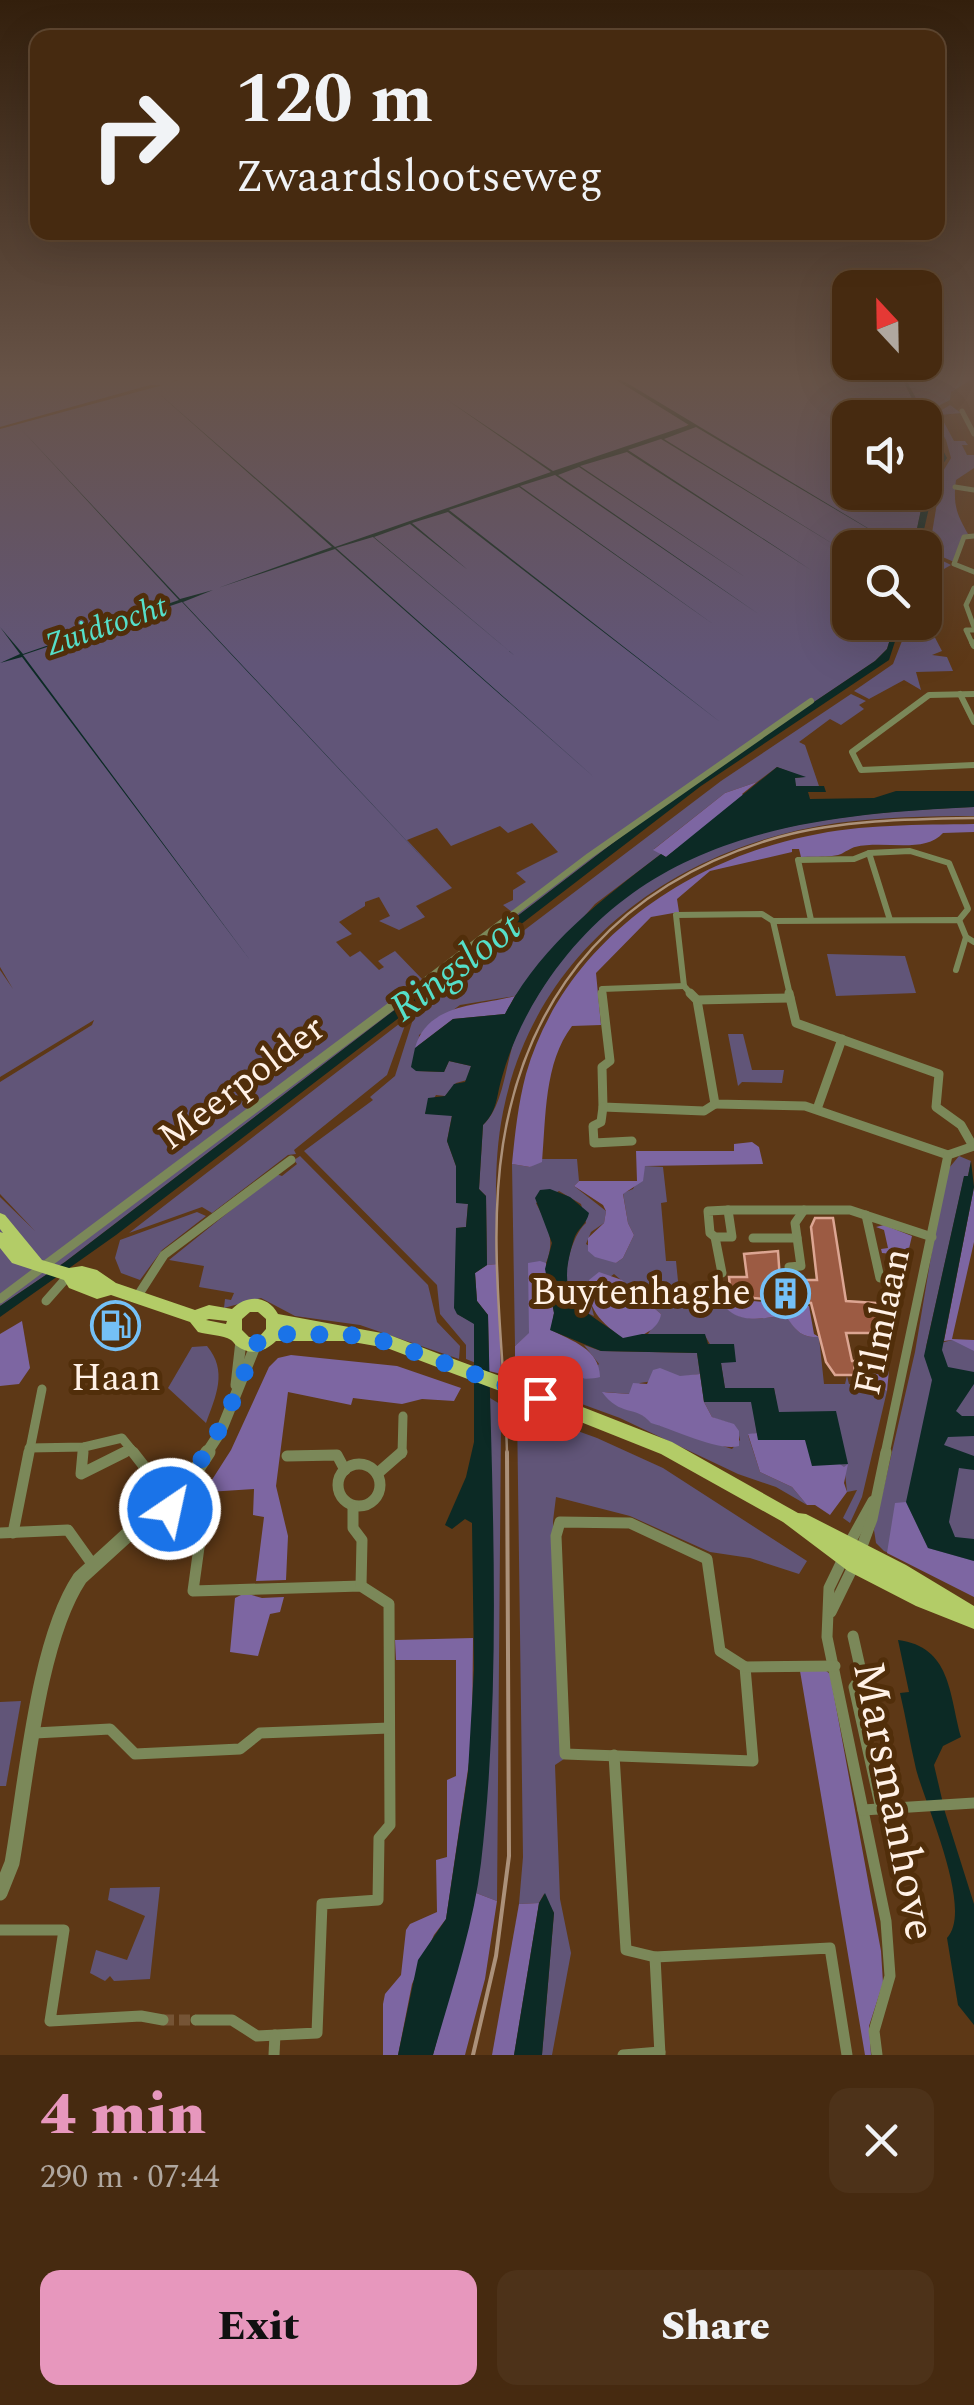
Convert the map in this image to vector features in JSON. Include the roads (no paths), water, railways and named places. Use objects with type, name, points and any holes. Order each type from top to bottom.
[{"type":"main road","points":[[0,1219],[54,1269],[96,1292],[111,1288],[195,1316],[203,1327],[350,1335],[387,1342],[666,1448],[788,1516],[935,1606],[974,1618]]},
{"type":"main road","points":[[0,1238],[17,1258],[54,1269]]},
{"type":"street","points":[[955,488],[974,490]]},
{"type":"street","points":[[974,536],[964,536],[954,564],[974,572]]},
{"type":"street","points":[[974,588],[966,605],[974,629],[966,630],[974,646]]},
{"type":"street","points":[[960,694],[974,722]]},
{"type":"street","points":[[974,694],[929,695],[852,752],[861,770],[891,772],[974,765]]},
{"type":"street","name":"Meerpolder","points":[[46,1301],[54,1269],[68,1243],[92,1234],[620,833],[811,701]]},
{"type":"street","points":[[811,920],[798,858],[854,859],[869,853],[910,850],[949,863],[968,908],[960,920]]},
{"type":"street","points":[[869,853],[890,920]]},
{"type":"street","points":[[714,1104],[697,1000],[684,986],[676,914],[762,914],[773,920],[960,920]]},
{"type":"street","points":[[603,1107],[704,1111],[714,1104],[817,1109],[948,1154],[973,1146],[961,1125],[936,1107],[938,1074],[796,1023],[773,920]]},
{"type":"street","points":[[956,970],[970,939],[960,920]]},
{"type":"street","points":[[632,1142],[594,1143],[592,1126],[601,1122],[603,1107],[602,1067],[610,1061],[602,989],[684,986]]},
{"type":"street","points":[[697,1000],[790,998]]},
{"type":"street","points":[[817,1109],[842,1039]]},
{"type":"street","name":"Filmlaan","points":[[852,1554],[868,1536],[948,1154]]},
{"type":"street","points":[[136,1298],[164,1255],[292,1160]]},
{"type":"street","points":[[728,1210],[732,1237],[715,1237],[710,1233],[708,1211],[728,1210],[850,1210],[932,1236]]},
{"type":"street","points":[[789,1267],[802,1266],[794,1223],[804,1210]]},
{"type":"street","points":[[866,1215],[880,1278]]},
{"type":"street","points":[[715,1237],[722,1273]]},
{"type":"street","points":[[754,1238],[797,1238]]},
{"type":"street","name":"Meerpolder","points":[[0,1299],[54,1269]]},
{"type":"street","points":[[0,1893],[12,1862],[51,1639],[61,1608],[93,1565],[194,1475],[212,1448],[235,1391],[252,1331]]},
{"type":"street","points":[[13,1533],[42,1389]]},
{"type":"street","points":[[378,1473],[402,1456],[403,1416]]},
{"type":"street","points":[[30,1448],[84,1447],[122,1438],[147,1470]]},
{"type":"street","points":[[84,1447],[80,1474],[130,1449]]},
{"type":"street","points":[[287,1456],[337,1454],[345,1470]]},
{"type":"street","points":[[362,1464],[378,1473],[380,1488],[371,1503],[354,1507],[341,1498],[338,1484],[345,1470],[362,1464]]},
{"type":"street","points":[[165,1503],[200,1540],[193,1591],[361,1586],[389,1604],[390,1825],[379,1838],[378,1900],[322,1904],[317,2033],[257,2036],[232,2020],[196,2020]]},
{"type":"street","points":[[354,1507],[352,1528],[362,1540],[361,1586]]},
{"type":"street","points":[[744,1667],[754,1761],[565,1754],[556,1536],[560,1522],[630,1523],[707,1559],[720,1652],[744,1667],[836,1666]]},
{"type":"street","points":[[0,1534],[68,1530],[93,1565]]},
{"type":"street","name":"Marsmanhove","points":[[852,1554],[828,1618],[827,1637],[886,1921],[890,1976],[874,2030],[877,2055]]},
{"type":"street","points":[[852,1636],[862,1676],[854,1687],[882,1809]]},
{"type":"street","points":[[34,1733],[110,1729],[135,1754],[162,1754],[240,1748],[260,1733],[389,1728]]},
{"type":"street","points":[[614,1755],[626,1950],[655,1957],[830,1948],[847,2055]]},
{"type":"street","points":[[862,1810],[974,1804]]},
{"type":"street","points":[[0,1930],[64,1930],[50,2021],[141,2016],[164,2020]]},
{"type":"street","points":[[623,2055],[660,2053],[655,1957]]},
{"type":"street","points":[[274,2055],[275,2035]]},
{"type":"water","name":"Zuidtocht","points":[[61,472],[180,599],[213,590],[183,602],[447,884],[182,602],[23,655],[250,960],[22,657],[0,663],[20,654],[0,627],[23,654],[179,600]]},
{"type":"water","points":[[247,472],[335,547],[551,472],[566,472],[558,475],[757,613],[555,475],[520,486],[713,624],[519,487],[449,510],[720,722],[448,512],[412,523],[468,570],[410,524],[374,537],[515,656],[373,537],[336,548],[595,778],[335,549],[218,588],[332,547]]},
{"type":"water","points":[[586,472],[589,472],[745,577]]},
{"type":"water","points":[[658,472],[661,472],[811,570]]},
{"type":"water","points":[[715,472],[832,543],[832,543]]},
{"type":"water","points":[[772,472],[832,507],[832,507]]},
{"type":"water","points":[[921,510],[928,510],[924,530],[917,530]]},
{"type":"water","name":"Ringsloot","points":[[890,640],[895,640],[889,660],[701,786],[116,1235],[0,1317],[0,1306],[65,1262],[677,794],[875,661]]},
{"type":"water","points":[[777,767],[806,777],[795,778],[796,786],[824,786],[826,792],[808,792],[810,799],[874,798],[896,791],[974,791],[974,807],[848,817],[787,828],[730,844],[675,867],[625,899],[579,941],[539,994],[517,1034],[494,1108],[483,1125],[479,1189],[486,1196],[487,1265],[475,1273],[477,1301],[488,1315],[494,1589],[492,1726],[481,1863],[467,1936],[433,2055],[398,2055],[418,1960],[446,1919],[468,1772],[474,1669],[472,1523],[465,1519],[452,1529],[445,1525],[466,1477],[474,1442],[474,1324],[454,1308],[456,1228],[466,1227],[468,1204],[456,1203],[456,1166],[447,1141],[452,1116],[425,1114],[428,1098],[445,1096],[454,1084],[465,1082],[471,1066],[449,1061],[444,1072],[416,1071],[411,1067],[415,1048],[453,1019],[505,1014],[536,966],[594,907],[661,854],[666,857]]},
{"type":"water","points":[[971,1161],[974,1187],[942,1350],[948,1367],[974,1372],[974,1384],[956,1411],[962,1416],[974,1416],[974,1436],[948,1437],[944,1445],[974,1456],[974,1470],[959,1468],[949,1522],[955,1537],[974,1539],[974,1561],[928,1548],[906,1502],[932,1380],[924,1356],[964,1176],[968,1176]]},
{"type":"water","points":[[550,1189],[570,1197],[589,1213],[574,1239],[567,1277],[574,1300],[583,1309],[623,1338],[642,1334],[705,1334],[708,1344],[734,1344],[736,1362],[721,1363],[725,1388],[774,1388],[779,1412],[836,1411],[848,1464],[812,1466],[805,1440],[758,1440],[751,1402],[704,1402],[697,1353],[601,1351],[550,1330],[554,1313],[545,1269],[552,1243],[535,1198],[540,1190]]},
{"type":"water","points":[[898,1640],[915,1644],[938,1662],[950,1689],[961,1737],[943,1746],[934,1765],[974,1904],[974,2025],[958,2005],[947,1938],[954,1924],[955,1905],[945,1856],[914,1760],[900,1693],[909,1692]]},
{"type":"water","points":[[545,1893],[554,1913],[542,2055],[514,2055],[539,1903]]},
{"type":"tunnel","points":[[163,2020],[196,2020]]},
{"type":"tram line","points":[[507,1454],[497,1260],[498,1182],[516,1087],[535,1036],[561,989],[593,948],[631,912],[674,881],[724,856],[779,837],[826,827],[974,818]]},
{"type":"tram line","points":[[473,2055],[496,1956],[509,1856],[507,1452]]},
{"type":"place","name":"Buytenhaghe","points":[[786,1293]]},
{"type":"place","name":"Haan","points":[[116,1325]]}]
